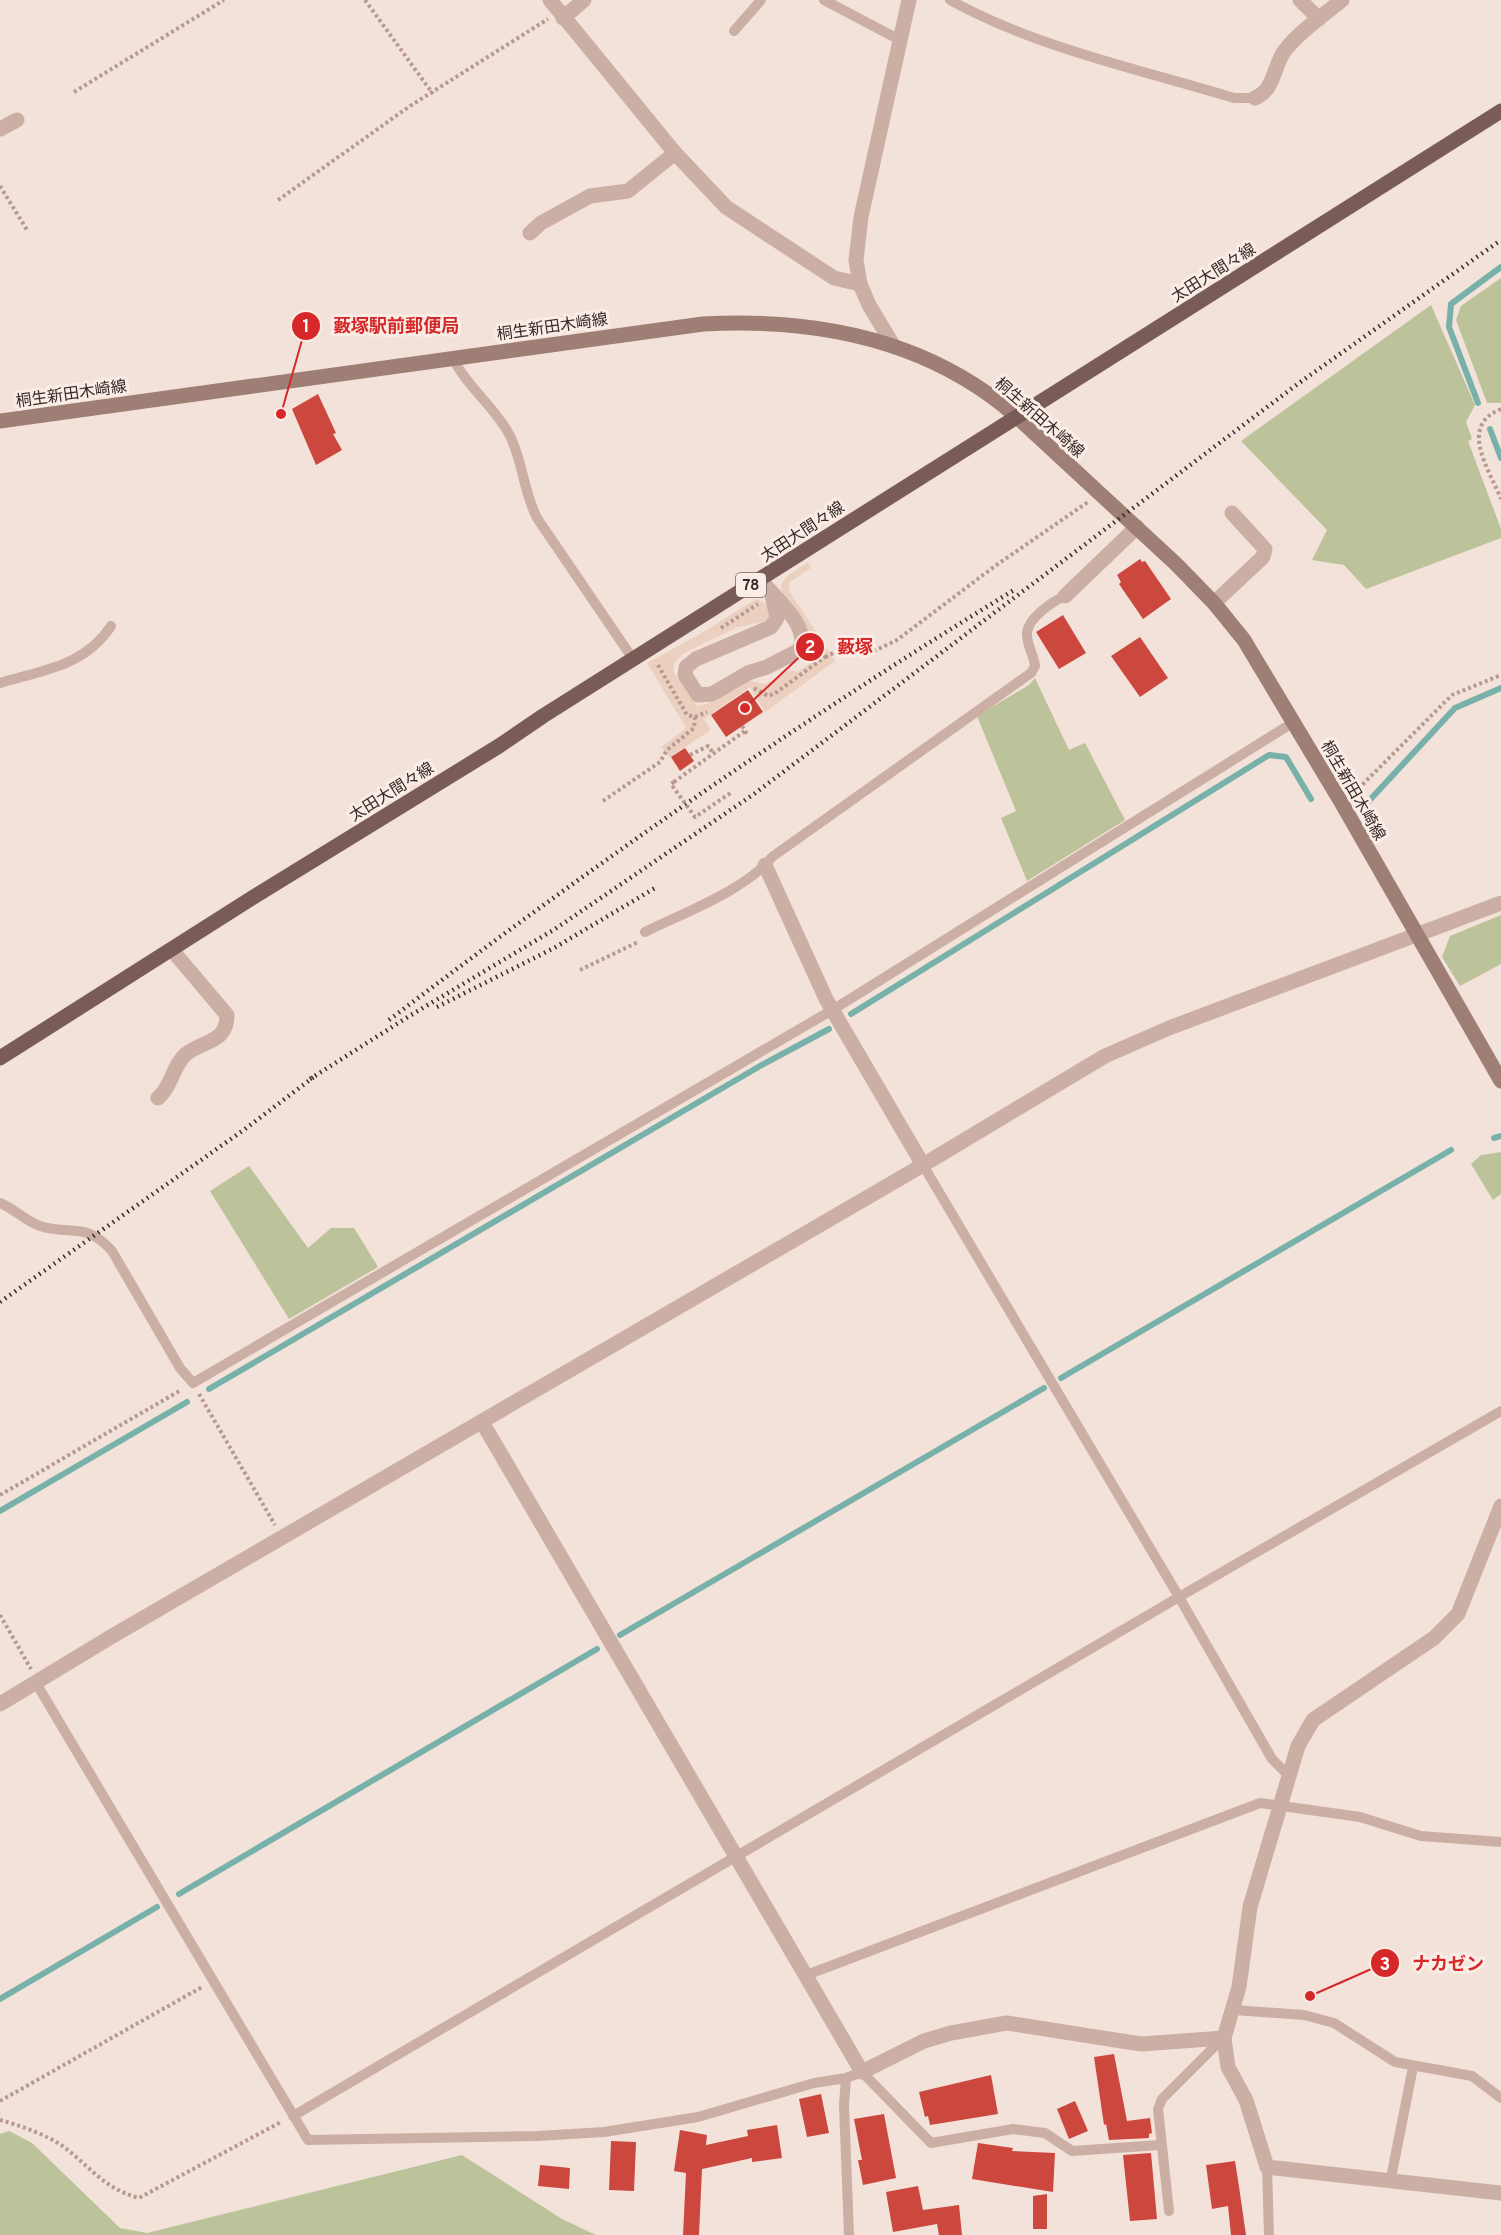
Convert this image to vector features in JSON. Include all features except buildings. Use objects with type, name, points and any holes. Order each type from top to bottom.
[{"type":"main road","name":"太田大間々線","points":[[0,1058],[500,746],[1016,416],[1501,111]]},
{"type":"main road","name":"桐生新田木崎線","points":[[0,420],[660,328],[741,322],[811,326],[893,345],[937,363],[959,375],[1016,416],[1137,527],[1214,603],[1257,659],[1501,1081]]},
{"type":"street","points":[[584,0],[557,10],[709,191],[742,218],[834,278],[860,284]]},
{"type":"street","points":[[893,345],[869,305],[860,284],[856,260],[861,217],[909,0]]},
{"type":"street","points":[[1300,0],[1320,19]]},
{"type":"street","points":[[1255,98],[1264,95],[1284,50],[1342,0]]},
{"type":"street","points":[[0,129],[17,120]]},
{"type":"street","points":[[530,233],[542,223],[590,196],[628,191],[675,153]]},
{"type":"street","points":[[1214,603],[1263,557],[1265,549],[1232,513]]},
{"type":"street","points":[[1065,596],[1137,527]]},
{"type":"street","points":[[760,579],[785,608],[802,634],[800,650],[767,667],[748,673],[712,694],[698,695],[685,675],[687,667],[696,659],[771,627],[777,618],[772,595]]},
{"type":"street","points":[[765,865],[821,989],[923,1165]]},
{"type":"street","points":[[0,1704],[282,1537],[923,1165],[1105,1056],[1169,1028],[1501,903]]},
{"type":"street","points":[[158,1098],[169,1086],[183,1058],[219,1038],[227,1022],[227,1015],[172,950]]},
{"type":"street","points":[[482,1422],[862,2072],[924,2041],[951,2033],[1007,2023],[1141,2044],[1224,2038]]},
{"type":"street","points":[[1501,1506],[1458,1614],[1434,1638],[1313,1720],[1298,1746],[1250,1907],[1234,2010],[1224,2038],[1228,2067],[1246,2100],[1267,2167],[1501,2193]]},
{"type":"lane","points":[[734,30],[761,0]]},
{"type":"lane","points":[[824,0],[900,40]]},
{"type":"lane","points":[[950,0],[986,20],[1032,36],[1234,98],[1255,98]]},
{"type":"lane","points":[[453,358],[468,384],[493,410],[517,449],[531,506],[537,518],[633,659]]},
{"type":"lane","points":[[645,932],[722,894],[1031,673],[1035,666],[1028,639],[1029,626],[1049,606],[1065,596]]},
{"type":"lane","points":[[0,683],[82,657],[101,641],[111,626]]},
{"type":"lane","points":[[0,1203],[41,1227],[80,1230],[103,1241],[112,1251],[180,1368],[193,1383],[834,1009],[1294,722]]},
{"type":"lane","points":[[923,1165],[1179,1597],[1272,1759],[1289,1776]]},
{"type":"lane","points":[[293,2116],[1501,1411]]},
{"type":"lane","points":[[36,1683],[308,2140],[537,2136],[604,2132],[698,2117],[813,2084],[846,2079],[862,2072],[931,2143],[1013,2129],[1044,2133],[1072,2151],[1160,2145]]},
{"type":"lane","points":[[804,1976],[1260,1803],[1281,1808],[1360,1817],[1421,1836],[1501,1842]]},
{"type":"lane","points":[[1234,2010],[1304,2015],[1334,2024],[1395,2062],[1472,2076],[1501,2098]]},
{"type":"lane","points":[[1169,2211],[1160,2145],[1158,2109],[1162,2099],[1224,2038]]},
{"type":"lane","points":[[1390,2182],[1413,2067]]},
{"type":"lane","points":[[846,2079],[844,2105],[849,2171],[849,2235]]},
{"type":"lane","points":[[1267,2167],[1269,2235]]},
{"type":"path","points":[[74,92],[224,0]]},
{"type":"path","points":[[365,0],[433,94]]},
{"type":"path","points":[[278,200],[410,106],[433,94],[557,10]]},
{"type":"path","points":[[0,186],[27,230]]},
{"type":"path","points":[[1501,409],[1487,415],[1482,421],[1477,438],[1501,499]]},
{"type":"path","points":[[825,657],[852,644],[870,652],[897,640],[995,566],[1088,501]]},
{"type":"path","points":[[1341,802],[1357,792],[1452,695],[1501,675]]},
{"type":"path","points":[[603,801],[660,762],[667,750],[694,728],[695,717]]},
{"type":"path","points":[[732,792],[695,817],[671,784],[746,734],[742,726]]},
{"type":"path","points":[[690,755],[708,746],[712,755]]},
{"type":"path","points":[[580,970],[641,941],[645,932]]},
{"type":"path","points":[[0,1495],[193,1383],[282,1537]]},
{"type":"path","points":[[0,1615],[30,1667],[36,1683]]},
{"type":"path","points":[[0,2102],[213,1980]]},
{"type":"path","points":[[0,2120],[50,2138],[102,2181],[126,2195],[139,2198],[293,2116]]},
{"type":"green space","points":[[1501,278],[1501,403],[1487,403],[1456,320],[1461,306]]},
{"type":"green space","points":[[1431,305],[1475,405],[1466,422],[1472,439],[1468,441],[1501,529],[1501,538],[1366,589],[1344,565],[1312,560],[1327,530],[1241,441]]},
{"type":"green space","points":[[1035,678],[1069,750],[1085,743],[1125,820],[1027,881],[1001,818],[1016,811],[977,716],[1029,685]]},
{"type":"green space","points":[[1501,915],[1501,964],[1460,986],[1442,957],[1450,936]]},
{"type":"green space","points":[[1501,1152],[1501,1194],[1493,1200],[1471,1164],[1481,1155]]},
{"type":"green space","points":[[249,1166],[308,1248],[331,1228],[354,1228],[378,1267],[289,1319],[210,1191]]},
{"type":"green space","points":[[9,2131],[32,2143],[120,2228],[147,2233],[462,2155],[562,2219],[596,2235],[0,2235],[0,2134]]},
{"type":"shaded area","points":[[808,562],[811,568],[790,582],[789,591],[835,661],[765,712],[750,687],[704,719],[711,730],[670,757],[661,747],[686,728],[647,663],[700,634],[756,599],[766,603],[769,616],[766,621],[738,627],[684,653],[674,663],[674,673],[697,706],[706,704],[750,680],[763,684],[774,681],[789,670],[797,672],[815,660],[819,651],[781,590],[781,585],[786,577]]},
{"type":"waterway","points":[[1478,403],[1449,327],[1451,304],[1501,267]]},
{"type":"waterway","points":[[1490,429],[1501,458]]},
{"type":"waterway","points":[[1367,803],[1455,708],[1501,688]]},
{"type":"waterway","points":[[851,1014],[1269,755],[1286,757],[1311,799]]},
{"type":"waterway","points":[[209,1389],[760,1066],[829,1029]]},
{"type":"waterway","points":[[1494,1138],[1501,1136]]},
{"type":"waterway","points":[[1061,1378],[1451,1150]]},
{"type":"waterway","points":[[620,1635],[1044,1388]]},
{"type":"waterway","points":[[0,1511],[187,1402]]},
{"type":"waterway","points":[[179,1894],[597,1649]]},
{"type":"waterway","points":[[0,1999],[157,1907]]},
{"type":"railway","points":[[310,1079],[411,1015],[555,929],[754,794],[1299,383],[1501,240]]},
{"type":"railway","points":[[389,1020],[541,907],[696,797],[853,691],[1014,590]]},
{"type":"railway","points":[[437,1007],[554,948],[655,888]]},
{"type":"railway","points":[[0,1302],[245,1129],[315,1076]]},
{"type":"place","name":"藪塚駅前郵便局","points":[[281,414]]},
{"type":"place","name":"藪塚","points":[[745,708]]},
{"type":"place","name":"ナカゼン","points":[[1310,1996]]}]
